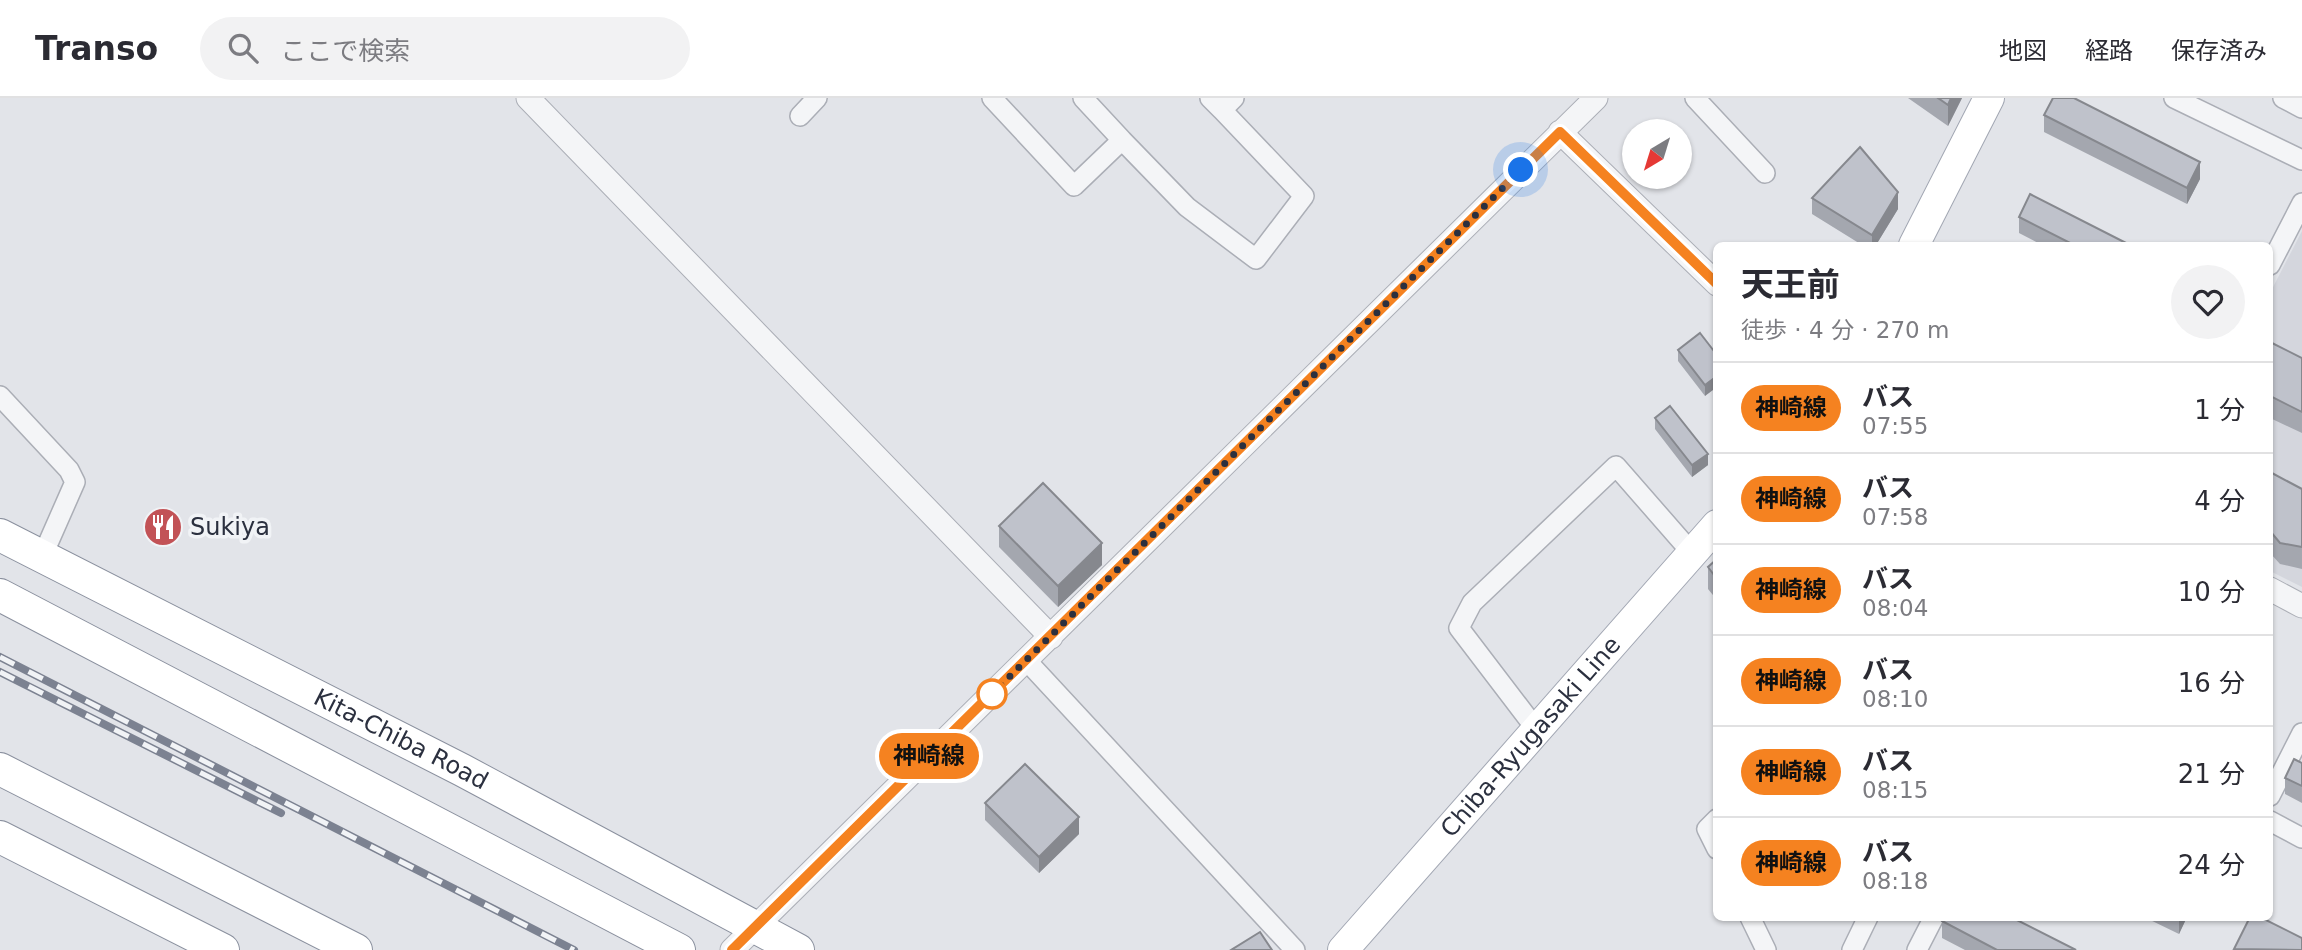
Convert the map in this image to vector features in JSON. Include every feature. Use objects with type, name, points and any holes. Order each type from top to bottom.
[{"type":"highway","name":"Kita-Chiba Road","points":[[0,535],[462,770],[741,941],[798,950]]},
{"type":"highway","points":[[0,595],[679,950]]},
{"type":"highway","points":[[0,769],[356,950]]},
{"type":"highway","points":[[0,837],[223,950]]},
{"type":"main road","points":[[1916,242],[1989,98]]},
{"type":"main road","name":"Chiba-Ryugasaki Line","points":[[1343,950],[1713,529]]},
{"type":"street","points":[[800,116],[817,98]]},
{"type":"street","points":[[992,98],[1074,186],[1122,139]]},
{"type":"street","points":[[1083,98],[1186,206],[1256,259],[1304,196],[1222,102]]},
{"type":"street","points":[[741,941],[1596,98]]},
{"type":"street","points":[[1695,98],[1765,173]]},
{"type":"street","points":[[2174,98],[2302,160]]},
{"type":"street","points":[[2283,98],[2302,108]]},
{"type":"street","points":[[534,100],[1051,636]]},
{"type":"street","points":[[1560,132],[1713,281]]},
{"type":"street","points":[[2273,259],[2302,203]]},
{"type":"street","points":[[0,396],[69,470],[75,482],[42,557]]},
{"type":"street","points":[[1536,729],[1458,628],[1472,603],[1616,466],[1692,553]]},
{"type":"street","points":[[2273,591],[2302,606]]},
{"type":"street","points":[[1026,660],[1295,950]]},
{"type":"street","points":[[2273,790],[2302,733]]},
{"type":"street","points":[[1713,823],[1707,829],[1713,841]]},
{"type":"street","points":[[2273,823],[2302,838]]},
{"type":"street","points":[[1752,921],[1766,950]]},
{"type":"street","points":[[1852,950],[1866,921]]},
{"type":"street","points":[[1917,950],[1932,921]]},
{"type":"shaded area","points":[[2302,231],[2302,587],[2273,572],[2273,287]]},
{"type":"building","points":[[1938,98],[1951,98],[1948,105]]},
{"type":"building","points":[[2053,98],[2074,98],[2200,162],[2187,188],[2044,115]]},
{"type":"building","points":[[1860,147],[1898,192],[1872,235],[1812,198]]},
{"type":"building","points":[[2030,194],[2124,242],[2068,242],[2019,217]]},
{"type":"building","points":[[1700,333],[1713,350],[1713,379],[1705,385],[1678,350]]},
{"type":"building","points":[[2273,344],[2302,358],[2302,412],[2273,398]]},
{"type":"building","points":[[1670,406],[1708,454],[1692,465],[1655,418]]},
{"type":"building","points":[[2273,474],[2302,489],[2302,547],[2280,543],[2273,535]]},
{"type":"building","points":[[1043,483],[1102,543],[1058,586],[999,526]]},
{"type":"building","points":[[2294,759],[2302,763],[2302,786],[2285,778]]},
{"type":"building","points":[[1025,764],[1079,817],[1039,857],[985,803]]},
{"type":"building","points":[[1942,921],[2019,921],[2076,950],[1997,950]]},
{"type":"building","points":[[2248,921],[2268,921],[2302,938],[2302,950],[2234,949]]},
{"type":"building","points":[[1260,932],[1272,950],[1231,950]]},
{"type":"railway","points":[[0,657],[574,950]]},
{"type":"railway","points":[[0,672],[281,813]]},
{"type":"bus line","name":"神崎線","points":[[732,950],[1560,132],[1713,280]]},
{"type":"place","name":"Sukiya","points":[[163,527]]},
{"type":"route","points":[[992,694],[1521,170]]}]
